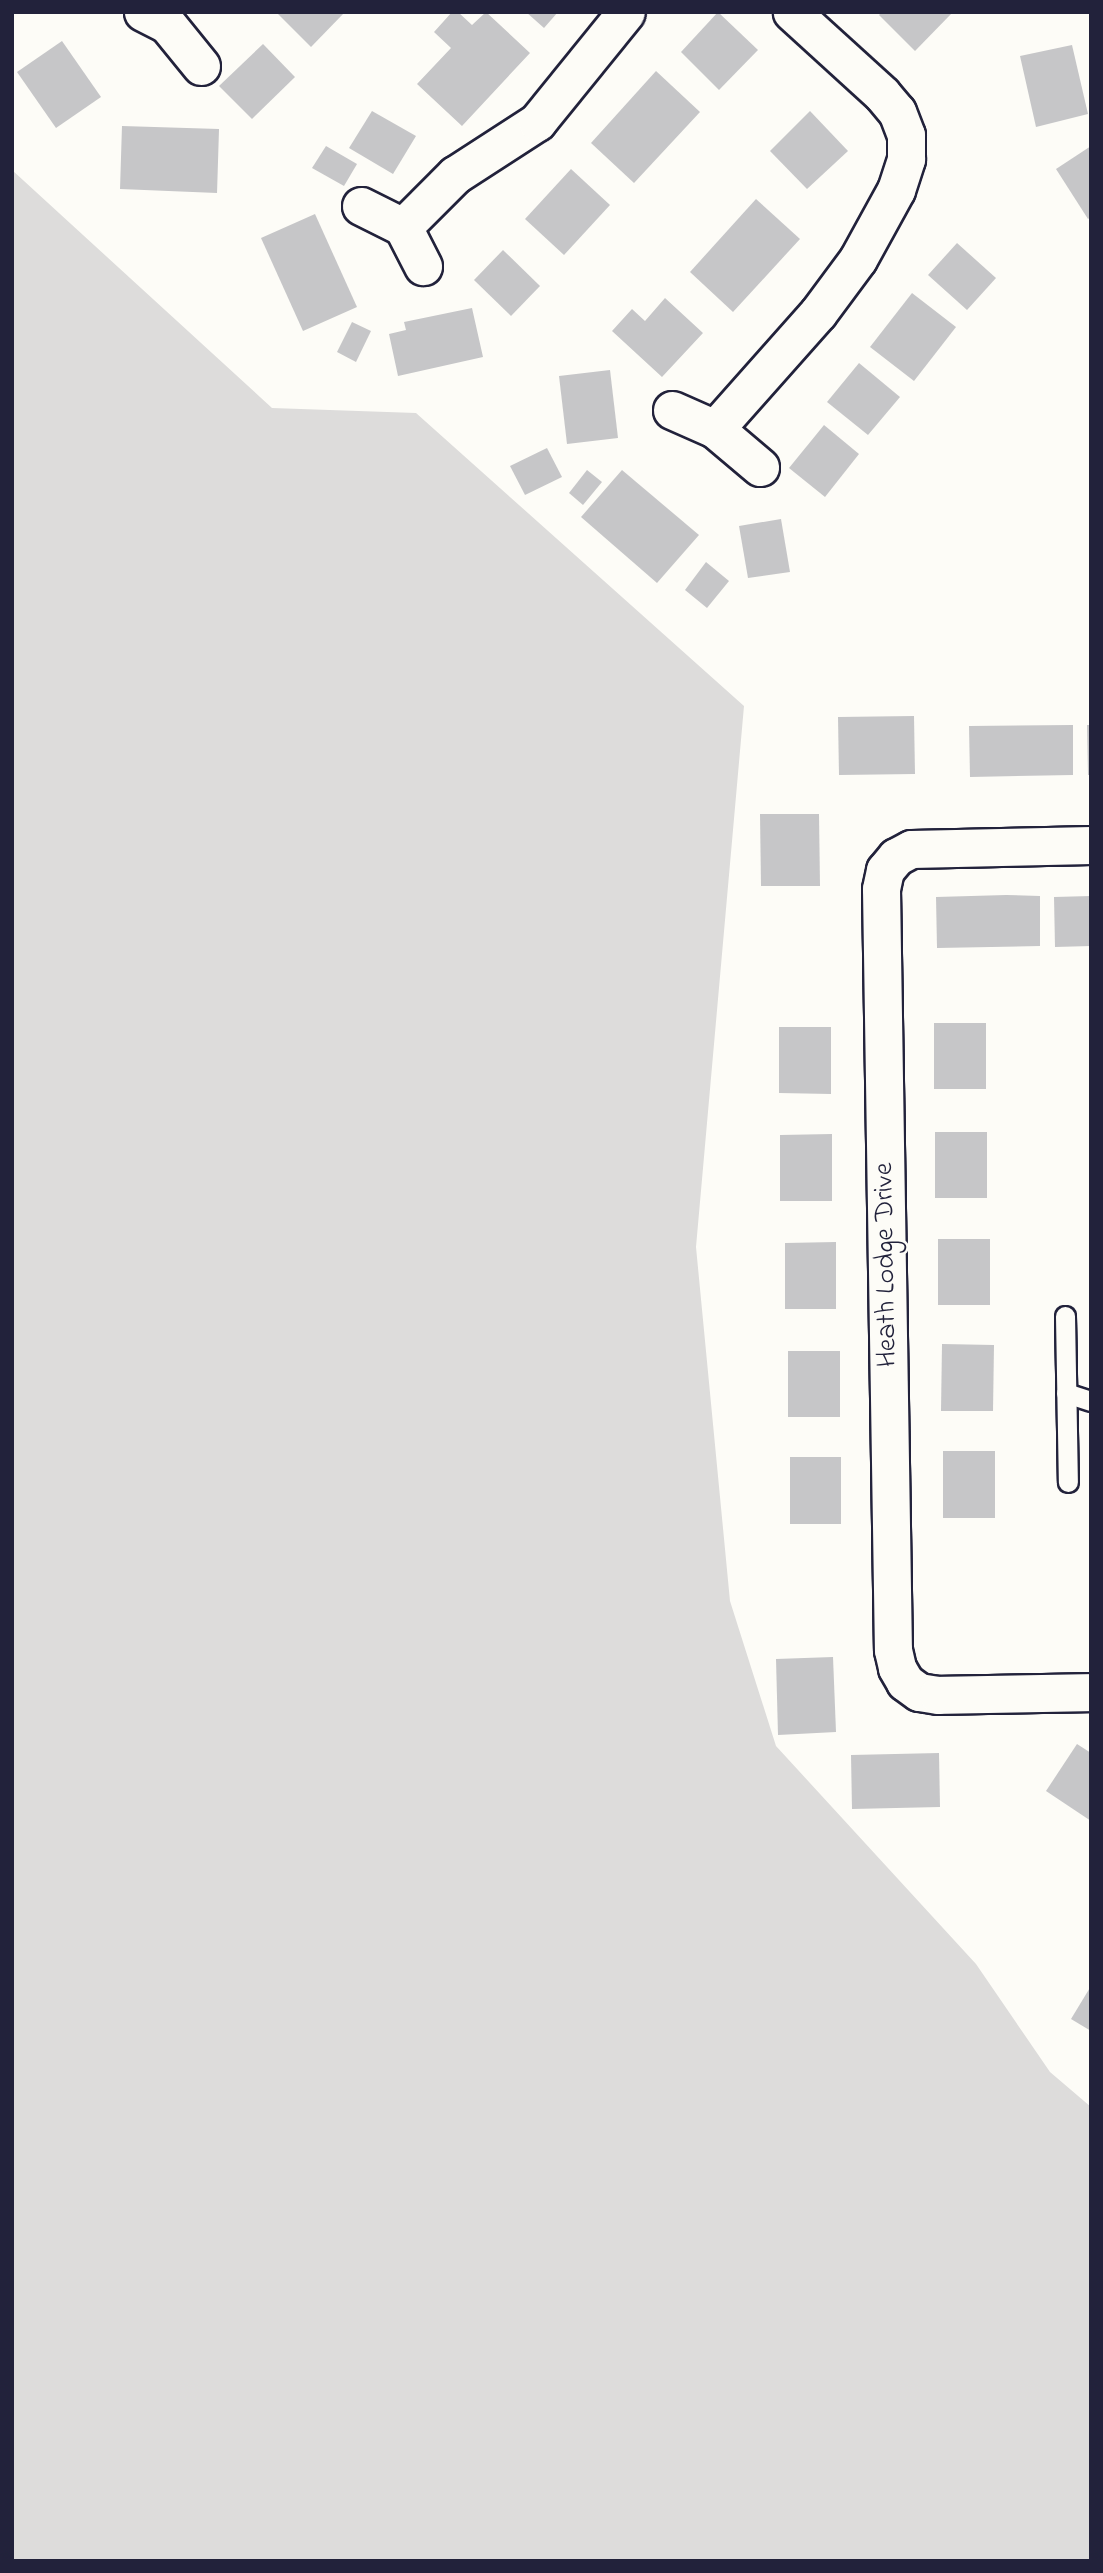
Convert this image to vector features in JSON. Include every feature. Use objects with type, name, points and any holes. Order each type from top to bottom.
[{"type":"street","points":[[403,227],[455,175],[537,122],[626,12]]},
{"type":"street","points":[[715,429],[818,313],[858,259],[896,190],[906,159],[906,135],[897,112],[882,94],[792,12]]},
{"type":"street","points":[[162,16],[201,66]]},
{"type":"street","points":[[361,206],[403,227],[423,266]]},
{"type":"street","points":[[672,410],[715,429],[760,467]]},
{"type":"street","name":"Heath Lodge Drive","points":[[1091,845],[911,849],[896,857],[885,870],[881,889],[893,1650],[897,1668],[905,1682],[919,1692],[938,1695],[1091,1692]]},
{"type":"lane","points":[[1065,1316],[1068,1482]]},
{"type":"lane","points":[[1066,1393],[1091,1401]]},
{"type":"shaded area","points":[[12,170],[272,408],[416,413],[744,706],[696,1247],[730,1601],[776,1746],[976,1964],[1050,2072],[1091,2107],[1091,2561],[12,2561]]},
{"type":"building","points":[[276,12],[345,12],[311,47]]},
{"type":"building","points":[[452,12],[458,12],[472,25],[486,12],[530,53],[462,126],[417,84],[451,48],[434,32]]},
{"type":"building","points":[[526,12],[558,12],[544,28]]},
{"type":"building","points":[[718,12],[758,50],[719,90],[681,52]]},
{"type":"building","points":[[882,12],[953,12],[915,51],[879,15]]},
{"type":"building","points":[[62,41],[101,97],[56,128],[17,72]]},
{"type":"building","points":[[263,44],[295,77],[252,119],[219,86]]},
{"type":"building","points":[[1072,45],[1088,114],[1036,127],[1020,56]]},
{"type":"building","points":[[656,71],[700,112],[634,183],[591,143]]},
{"type":"building","points":[[372,111],[416,136],[393,174],[349,148]]},
{"type":"building","points":[[810,111],[848,151],[807,189],[770,151]]},
{"type":"building","points":[[122,126],[219,129],[217,193],[120,189]]},
{"type":"building","points":[[326,146],[357,164],[344,186],[312,168]]},
{"type":"building","points":[[1091,146],[1091,217],[1088,219],[1056,169]]},
{"type":"building","points":[[571,169],[610,205],[564,255],[525,219]]},
{"type":"building","points":[[756,199],[800,239],[733,312],[690,272]]},
{"type":"building","points":[[315,214],[357,307],[303,331],[261,238]]},
{"type":"building","points":[[957,243],[996,278],[967,310],[928,275]]},
{"type":"building","points":[[503,250],[540,286],[511,316],[474,280]]},
{"type":"building","points":[[912,293],[956,327],[914,381],[870,347]]},
{"type":"building","points":[[665,298],[703,333],[662,377],[612,331],[632,309],[645,321]]},
{"type":"building","points":[[472,308],[483,357],[398,376],[389,334],[406,330],[404,322]]},
{"type":"building","points":[[352,322],[371,331],[356,362],[337,352]]},
{"type":"building","points":[[859,363],[900,397],[868,435],[827,402]]},
{"type":"building","points":[[610,370],[618,438],[567,444],[559,376]]},
{"type":"building","points":[[824,425],[859,454],[825,497],[789,468]]},
{"type":"building","points":[[547,448],[562,477],[525,495],[510,466]]},
{"type":"building","points":[[587,470],[602,482],[583,505],[569,493]]},
{"type":"building","points":[[622,470],[699,535],[657,583],[581,517]]},
{"type":"building","points":[[781,519],[790,572],[748,578],[739,526]]},
{"type":"building","points":[[706,562],[729,581],[707,608],[685,590]]},
{"type":"building","points":[[914,716],[915,774],[839,775],[838,717]]},
{"type":"building","points":[[1073,725],[1073,775],[970,777],[969,726]]},
{"type":"building","points":[[1087,725],[1091,725],[1091,775],[1088,775]]},
{"type":"building","points":[[760,814],[819,814],[820,886],[761,886]]},
{"type":"building","points":[[1040,896],[1040,946],[937,948],[936,897]]},
{"type":"building","points":[[1091,896],[1091,946],[1055,947],[1054,897]]},
{"type":"building","points":[[934,1023],[986,1023],[986,1089],[934,1089]]},
{"type":"building","points":[[779,1027],[831,1027],[831,1094],[779,1093]]},
{"type":"building","points":[[935,1132],[987,1132],[987,1198],[935,1198]]},
{"type":"building","points":[[832,1134],[832,1201],[780,1201],[780,1135]]},
{"type":"building","points":[[938,1239],[990,1239],[990,1305],[938,1305]]},
{"type":"building","points":[[836,1242],[836,1309],[785,1309],[785,1243]]},
{"type":"building","points":[[942,1344],[994,1345],[993,1411],[941,1411]]},
{"type":"building","points":[[788,1351],[840,1351],[840,1417],[788,1417]]},
{"type":"building","points":[[943,1451],[995,1451],[995,1518],[943,1518]]},
{"type":"building","points":[[790,1457],[841,1457],[841,1524],[790,1524]]},
{"type":"building","points":[[833,1657],[836,1732],[778,1735],[776,1659]]},
{"type":"building","points":[[1077,1744],[1091,1753],[1091,1821],[1046,1791]]},
{"type":"building","points":[[939,1753],[940,1807],[852,1809],[851,1755]]},
{"type":"building","points":[[1091,1986],[1091,2031],[1071,2019]]}]
